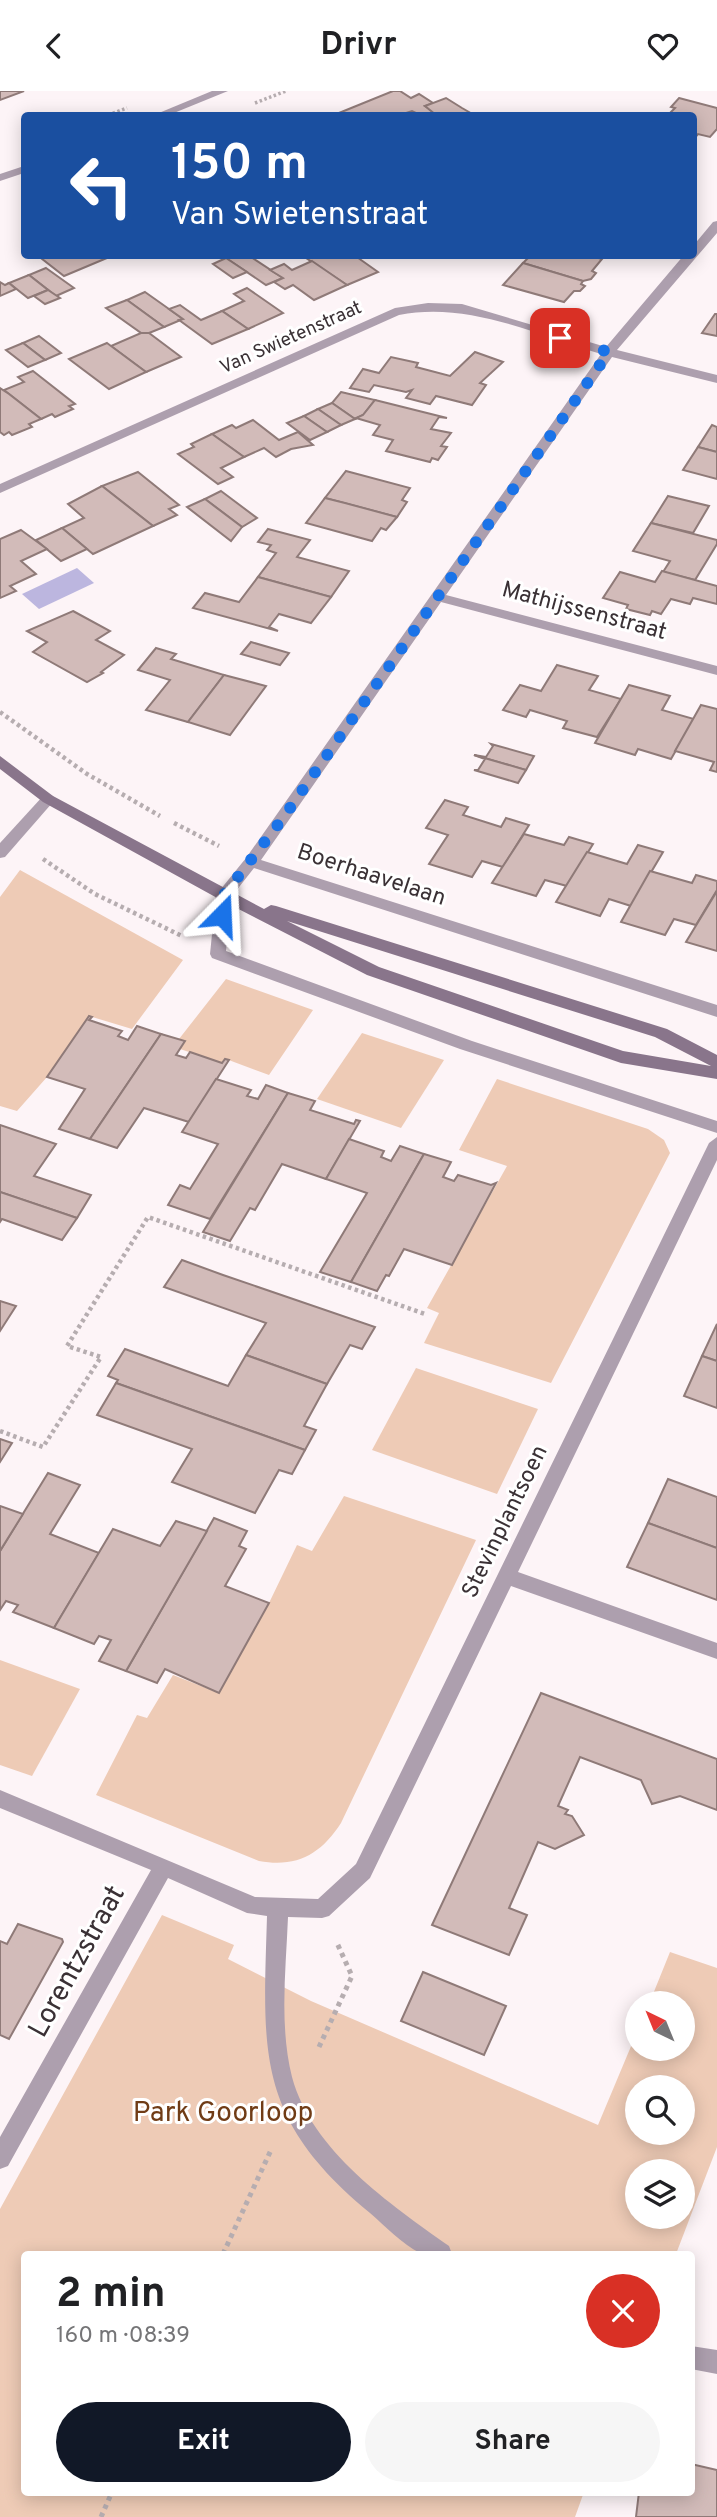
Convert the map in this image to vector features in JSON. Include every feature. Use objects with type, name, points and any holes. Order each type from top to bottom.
[{"type":"main road","points":[[0,761],[48,799],[224,895],[373,971],[621,1057],[717,1073]]},
{"type":"main road","points":[[224,895],[661,1033],[717,1062]]},
{"type":"street","points":[[168,112],[222,91]]},
{"type":"street","points":[[0,179],[21,170]]},
{"type":"street","points":[[697,249],[717,225]]},
{"type":"street","points":[[689,259],[609,352],[439,597],[251,862],[224,895],[218,954],[373,1013],[717,1128]]},
{"type":"street","name":"Van Swietenstraat","points":[[0,489],[395,312],[418,307],[440,305],[462,308],[609,352],[717,379]]},
{"type":"street","name":"Mathijssenstraat","points":[[439,597],[717,671]]},
{"type":"street","points":[[0,852],[48,799]]},
{"type":"street","name":"Boerhaavelaan","points":[[251,862],[717,1011]]},
{"type":"street","name":"Stevinplantsoen","points":[[278,1906],[322,1909],[363,1871],[717,1143]]},
{"type":"street","points":[[507,1576],[717,1651]]},
{"type":"street","points":[[0,1799],[164,1865],[254,1906],[278,1906],[275,2014],[281,2077],[292,2106],[326,2157],[395,2221],[437,2251]]},
{"type":"street","name":"Lorentzstraat","points":[[0,2158],[164,1865]]},
{"type":"street","points":[[695,2358],[717,2362]]},
{"type":"path","points":[[0,712],[87,774],[168,820],[251,862]]},
{"type":"path","points":[[12,838],[95,894],[218,954]]},
{"type":"path","points":[[0,1431],[43,1447],[101,1357],[67,1346],[148,1217],[425,1314]]},
{"type":"path","points":[[101,2517],[111,2496]]},
{"type":"green space","points":[[20,870],[183,960],[132,1029],[89,1016],[47,1077],[17,1111],[0,1106],[0,897]]},
{"type":"green space","points":[[226,979],[313,1010],[269,1075],[226,1059],[222,1063],[180,1049],[185,1042],[179,1039]]},
{"type":"green space","points":[[362,1033],[444,1060],[401,1128],[317,1099]]},
{"type":"green space","points":[[497,1079],[648,1129],[664,1140],[670,1153],[551,1383],[424,1343],[439,1313],[427,1308],[507,1166],[459,1150]]},
{"type":"green space","points":[[416,1368],[538,1409],[497,1494],[372,1450]]},
{"type":"green space","points":[[344,1496],[476,1540],[341,1823],[333,1834],[307,1856],[285,1862],[259,1861],[96,1795],[137,1715],[147,1718],[173,1675],[219,1693],[269,1603],[297,1545],[312,1551]]},
{"type":"green space","points":[[0,1660],[80,1689],[32,1776],[0,1765]]},
{"type":"green space","name":"Park Goorloop","points":[[162,1915],[234,1945],[228,1959],[311,2001],[598,2125],[625,2061],[695,2061],[695,1991],[654,1991],[670,1952],[717,1968],[717,2147],[695,2204],[695,2159],[625,2159],[625,2229],[686,2229],[677,2251],[21,2251],[21,2496],[583,2496],[575,2517],[0,2517],[0,2209]]},
{"type":"shaded area","points":[[77,568],[94,583],[39,609],[22,594]]},
{"type":"building","points":[[0,91],[24,91],[0,100]]},
{"type":"building","points":[[393,91],[400,91],[411,98],[419,94],[433,103],[425,106],[434,112],[412,111],[341,112]]},
{"type":"building","points":[[446,98],[469,112],[432,112],[425,106]]},
{"type":"building","points":[[679,98],[717,108],[717,129],[710,137],[697,135],[697,112],[671,112],[675,108],[671,107]]},
{"type":"building","points":[[42,259],[104,259],[64,276]]},
{"type":"building","points":[[227,259],[254,259],[283,278],[266,285]]},
{"type":"building","points":[[228,259],[247,272],[233,278],[213,264]]},
{"type":"building","points":[[308,259],[360,259],[378,272],[347,285]]},
{"type":"building","points":[[527,259],[602,259],[592,271],[596,273],[591,279],[583,281],[523,263]]},
{"type":"building","points":[[312,261],[347,285],[314,300],[293,285],[285,289],[274,282],[283,278],[270,270],[284,264],[292,270]]},
{"type":"building","points":[[523,263],[583,281],[581,284],[585,286],[580,291],[574,291],[564,302],[503,285]]},
{"type":"building","points":[[46,268],[74,288],[56,296],[29,275]]},
{"type":"building","points":[[29,275],[48,290],[28,298],[9,283]]},
{"type":"building","points":[[0,282],[5,285],[9,283],[16,289],[0,296]]},
{"type":"building","points":[[247,288],[283,313],[248,329],[222,311],[244,301],[234,294]]},
{"type":"building","points":[[48,290],[60,298],[45,304],[34,296]]},
{"type":"building","points":[[145,292],[183,319],[164,327],[127,300]]},
{"type":"building","points":[[127,300],[164,327],[144,335],[106,308]]},
{"type":"building","points":[[180,305],[201,320],[222,311],[248,329],[212,344],[179,320],[183,319],[169,309]]},
{"type":"building","points":[[715,314],[717,336],[702,333]]},
{"type":"building","points":[[141,333],[149,333],[181,357],[146,372],[111,346]]},
{"type":"building","points":[[39,336],[61,353],[45,360],[23,343]]},
{"type":"building","points":[[23,343],[45,360],[28,367],[6,350]]},
{"type":"building","points":[[107,343],[146,372],[109,389],[69,359]]},
{"type":"building","points":[[475,352],[503,362],[480,383],[486,385],[472,405],[436,396],[430,404],[406,398],[412,390],[406,392],[374,385],[369,392],[350,388],[363,369],[379,373],[391,357],[418,363],[416,367],[450,376]]},
{"type":"building","points":[[33,371],[75,404],[69,406],[73,409],[55,417],[52,414],[41,419],[4,390],[24,382],[18,377]]},
{"type":"building","points":[[0,388],[41,419],[29,424],[32,427],[12,435],[9,432],[4,435],[0,432]]},
{"type":"building","points":[[341,392],[375,400],[363,415],[355,419],[332,403]]},
{"type":"building","points":[[375,400],[447,418],[439,417],[431,429],[451,433],[441,446],[447,447],[438,460],[432,458],[430,462],[386,451],[393,440],[373,435],[380,425],[356,418],[363,415]]},
{"type":"building","points":[[332,403],[355,419],[341,425],[318,409]]},
{"type":"building","points":[[318,409],[341,425],[327,432],[304,416]]},
{"type":"building","points":[[304,416],[327,432],[310,440],[287,423]]},
{"type":"building","points":[[253,420],[279,440],[298,432],[313,445],[291,449],[276,457],[264,448],[244,457],[212,434]]},
{"type":"building","points":[[712,425],[717,427],[717,452],[698,447]]},
{"type":"building","points":[[212,434],[244,457],[221,468],[233,477],[218,484],[178,454]]},
{"type":"building","points":[[698,447],[717,452],[717,479],[683,470]]},
{"type":"building","points":[[346,471],[410,488],[402,500],[407,502],[397,517],[325,498]]},
{"type":"building","points":[[138,472],[179,505],[169,509],[177,515],[153,526],[102,486]]},
{"type":"building","points":[[102,486],[153,526],[93,554],[62,528],[84,518],[68,504]]},
{"type":"building","points":[[221,491],[257,518],[242,527],[205,499]]},
{"type":"building","points":[[668,496],[709,506],[693,533],[651,523]]},
{"type":"building","points":[[325,498],[397,517],[386,530],[381,528],[372,541],[306,523]]},
{"type":"building","points":[[205,499],[242,527],[231,541],[187,507]]},
{"type":"building","points":[[651,523],[717,540],[695,580],[663,572],[670,561],[633,551]]},
{"type":"building","points":[[62,528],[87,549],[61,561],[36,540]]},
{"type":"building","points":[[268,529],[310,540],[297,557],[349,571],[331,597],[258,577],[276,553],[267,550],[271,545],[258,542]]},
{"type":"building","points":[[21,530],[47,549],[21,561],[36,574],[10,586],[16,591],[0,598],[0,539]]},
{"type":"building","points":[[662,571],[717,586],[717,604],[693,598],[690,604],[671,599],[661,614],[652,611],[650,615],[626,609],[628,605],[603,598],[620,572],[655,582]]},
{"type":"building","points":[[258,577],[331,597],[311,623],[279,614],[269,627],[278,631],[193,608],[205,593],[239,602]]},
{"type":"building","points":[[73,611],[110,631],[96,640],[124,655],[101,672],[103,673],[87,682],[33,652],[47,642],[27,631]]},
{"type":"building","points":[[251,642],[289,653],[280,665],[241,654]]},
{"type":"building","points":[[156,648],[176,654],[171,659],[224,675],[188,722],[146,710],[170,680],[138,670]]},
{"type":"building","points":[[557,665],[598,676],[589,690],[621,699],[597,737],[563,728],[567,721],[530,710],[526,717],[503,710],[520,685],[541,691]]},
{"type":"building","points":[[224,675],[266,686],[230,735],[188,722]]},
{"type":"building","points":[[629,685],[670,696],[662,710],[694,719],[671,759],[638,749],[635,755],[595,743]]},
{"type":"building","points":[[701,705],[717,709],[717,772],[710,770],[714,762],[675,751]]},
{"type":"building","points":[[491,744],[534,756],[526,770],[474,755],[486,757],[493,746]]},
{"type":"building","points":[[474,755],[526,770],[518,783],[474,770],[478,770],[485,759]]},
{"type":"building","points":[[445,800],[468,807],[463,815],[501,827],[506,818],[529,825],[503,867],[482,861],[472,877],[429,864],[448,835],[426,828]]},
{"type":"building","points":[[524,834],[564,845],[569,837],[593,844],[567,886],[545,880],[536,896],[492,883]]},
{"type":"building","points":[[638,845],[663,852],[631,906],[609,899],[600,916],[556,902],[587,852],[627,864]]},
{"type":"building","points":[[650,871],[692,883],[696,875],[717,881],[717,890],[696,925],[674,919],[665,935],[621,922]]},
{"type":"building","points":[[717,891],[717,951],[686,942]]},
{"type":"building","points":[[89,1016],[92,1017],[89,1020],[122,1031],[118,1036],[128,1040],[137,1026],[161,1034],[90,1139],[59,1129],[85,1089],[47,1077]]},
{"type":"building","points":[[161,1034],[185,1041],[176,1055],[186,1058],[190,1052],[222,1063],[225,1059],[229,1060],[189,1122],[144,1108],[117,1148],[90,1139]]},
{"type":"building","points":[[216,1079],[251,1090],[247,1096],[258,1099],[266,1085],[288,1093],[210,1219],[168,1205],[180,1185],[190,1189],[218,1144],[182,1132]]},
{"type":"building","points":[[288,1093],[315,1101],[310,1110],[354,1124],[356,1120],[360,1121],[326,1179],[282,1164],[255,1210],[250,1208],[230,1241],[203,1232]]},
{"type":"building","points":[[0,1125],[56,1144],[34,1176],[91,1195],[77,1218],[0,1192]]},
{"type":"building","points":[[349,1139],[384,1151],[381,1157],[391,1161],[400,1146],[424,1154],[351,1282],[320,1272],[367,1193],[326,1179]]},
{"type":"building","points":[[424,1154],[451,1162],[443,1177],[454,1181],[458,1175],[491,1185],[496,1183],[452,1265],[404,1249],[377,1291],[351,1282]]},
{"type":"building","points":[[0,1192],[77,1218],[62,1240],[2,1219],[0,1222]]},
{"type":"building","points":[[182,1260],[375,1327],[362,1349],[350,1345],[327,1384],[246,1355],[266,1323],[164,1287]]},
{"type":"building","points":[[0,1301],[16,1306],[0,1331]]},
{"type":"building","points":[[717,1324],[717,1361],[702,1356]]},
{"type":"building","points":[[125,1349],[228,1386],[246,1355],[327,1384],[304,1426],[316,1430],[305,1450],[116,1383],[118,1380],[108,1376]]},
{"type":"building","points":[[702,1356],[717,1361],[717,1408],[684,1396]]},
{"type":"building","points":[[116,1383],[305,1450],[292,1474],[279,1470],[255,1513],[172,1482],[192,1449],[97,1415]]},
{"type":"building","points":[[0,1439],[12,1443],[0,1462]]},
{"type":"building","points":[[48,1473],[80,1485],[50,1534],[99,1553],[54,1628],[13,1612],[18,1605],[6,1601],[0,1610],[0,1551]]},
{"type":"building","points":[[668,1479],[717,1497],[717,1548],[648,1523]]},
{"type":"building","points":[[0,1506],[23,1514],[0,1551]]},
{"type":"building","points":[[214,1518],[247,1531],[239,1546],[246,1549],[225,1586],[269,1603],[219,1693],[165,1669],[157,1683],[126,1671]]},
{"type":"building","points":[[176,1521],[207,1531],[126,1671],[99,1661],[111,1640],[99,1636],[94,1644],[54,1628],[113,1529],[160,1546]]},
{"type":"building","points":[[648,1523],[717,1548],[717,1600],[627,1567]]},
{"type":"building","points":[[541,1693],[717,1759],[717,1810],[680,1796],[652,1804],[641,1780],[580,1757],[558,1806],[568,1810],[565,1814],[572,1816],[584,1835],[555,1849],[538,1842],[509,1908],[527,1915],[509,1955],[432,1925]]},
{"type":"building","points":[[18,1924],[62,1939],[63,1942],[9,2039],[0,2035],[0,1941],[7,1944]]},
{"type":"building","points":[[423,1972],[506,2006],[484,2055],[401,2021]]},
{"type":"building","points":[[695,2465],[717,2470],[717,2517],[636,2517],[639,2496],[695,2496]]},
{"type":"route","points":[[222,915],[224,895],[283,818],[609,352],[560,338]]}]
